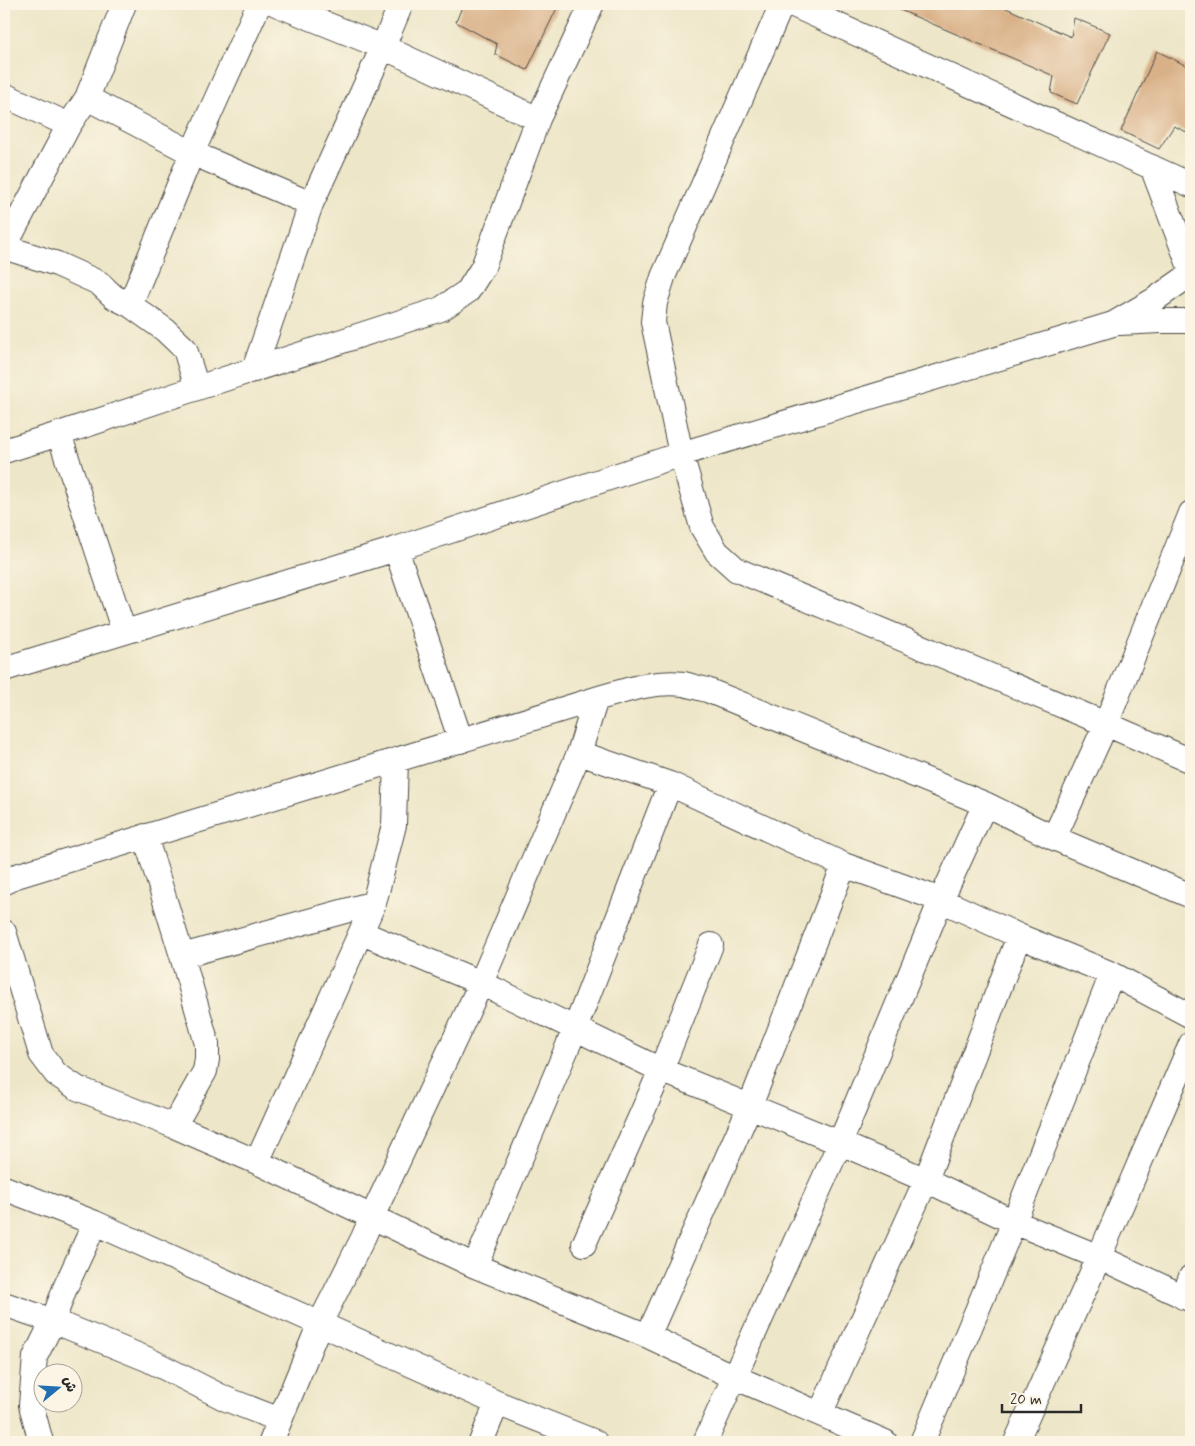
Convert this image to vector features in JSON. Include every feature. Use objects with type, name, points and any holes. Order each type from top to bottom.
[{"type":"street","points":[[124,4],[87,98],[68,125],[4,247],[66,268],[99,284],[114,297],[130,305],[165,330],[185,349],[197,388]]},
{"type":"street","points":[[130,305],[192,153],[259,4]]},
{"type":"street","points":[[276,4],[383,46],[538,119]]},
{"type":"street","points":[[254,370],[312,204],[401,4]]},
{"type":"street","points":[[4,451],[441,309],[468,290],[483,267],[538,119],[592,4]]},
{"type":"street","points":[[782,4],[663,278],[655,303],[653,322],[681,454],[702,527],[717,552],[737,570],[1191,761]]},
{"type":"street","points":[[791,4],[1191,185]]},
{"type":"street","points":[[4,95],[68,125]]},
{"type":"street","points":[[87,98],[192,153],[312,204]]},
{"type":"street","points":[[1152,167],[1191,272],[1191,292]]},
{"type":"street","points":[[1113,324],[1154,300],[1191,272]]},
{"type":"street","points":[[4,669],[396,549],[681,454],[1113,324],[1191,321]]},
{"type":"street","points":[[59,434],[124,632]]},
{"type":"street","points":[[1054,838],[1106,724],[1191,513]]},
{"type":"street","points":[[396,549],[461,740]]},
{"type":"street","points":[[4,883],[12,877],[630,689],[655,684],[683,684],[706,690],[985,804],[1054,838],[1191,896]]},
{"type":"street","points":[[270,1442],[320,1323],[363,1238],[481,983],[579,753],[596,699]]},
{"type":"street","points":[[579,753],[670,784],[844,865],[941,900],[1019,936],[1112,974],[1191,1016]]},
{"type":"street","points":[[256,1162],[362,933],[374,903],[394,825],[396,760]]},
{"type":"street","points":[[475,1266],[576,1029],[670,784]]},
{"type":"street","points":[[705,1442],[840,1143],[941,900],[985,804]]},
{"type":"street","points":[[145,836],[207,1044],[205,1071],[174,1126]]},
{"type":"street","points":[[648,1336],[750,1106],[844,865]]},
{"type":"street","points":[[182,956],[374,903]]},
{"type":"street","points":[[4,932],[41,1054],[56,1074],[77,1088],[174,1126],[256,1162],[475,1266],[648,1336],[734,1378],[885,1442]]},
{"type":"street","points":[[362,933],[481,983],[661,1070],[926,1180],[1014,1222],[1189,1291]]},
{"type":"street","points":[[820,1414],[926,1180],[1019,936]]},
{"type":"street","points":[[584,1244],[661,1070],[711,945]]},
{"type":"street","points":[[922,1442],[1014,1222],[1112,974]]},
{"type":"street","points":[[1016,1442],[1099,1257],[1191,1044]]},
{"type":"street","points":[[4,1188],[95,1223],[497,1403],[595,1442]]},
{"type":"street","points":[[41,1442],[31,1405],[36,1356],[95,1223]]},
{"type":"street","points":[[4,1304],[53,1321],[147,1359],[226,1399],[280,1420]]},
{"type":"street","points":[[481,1442],[497,1403]]},
{"type":"building","points":[[463,4],[559,4],[527,70],[495,54],[497,44],[456,22]]},
{"type":"building","points":[[886,4],[997,4],[1071,37],[1074,18],[1110,33],[1077,104],[1051,93],[1054,76]]},
{"type":"building","points":[[1157,51],[1191,68],[1191,75],[1185,89],[1191,92],[1191,134],[1174,126],[1159,149],[1121,131]]}]
